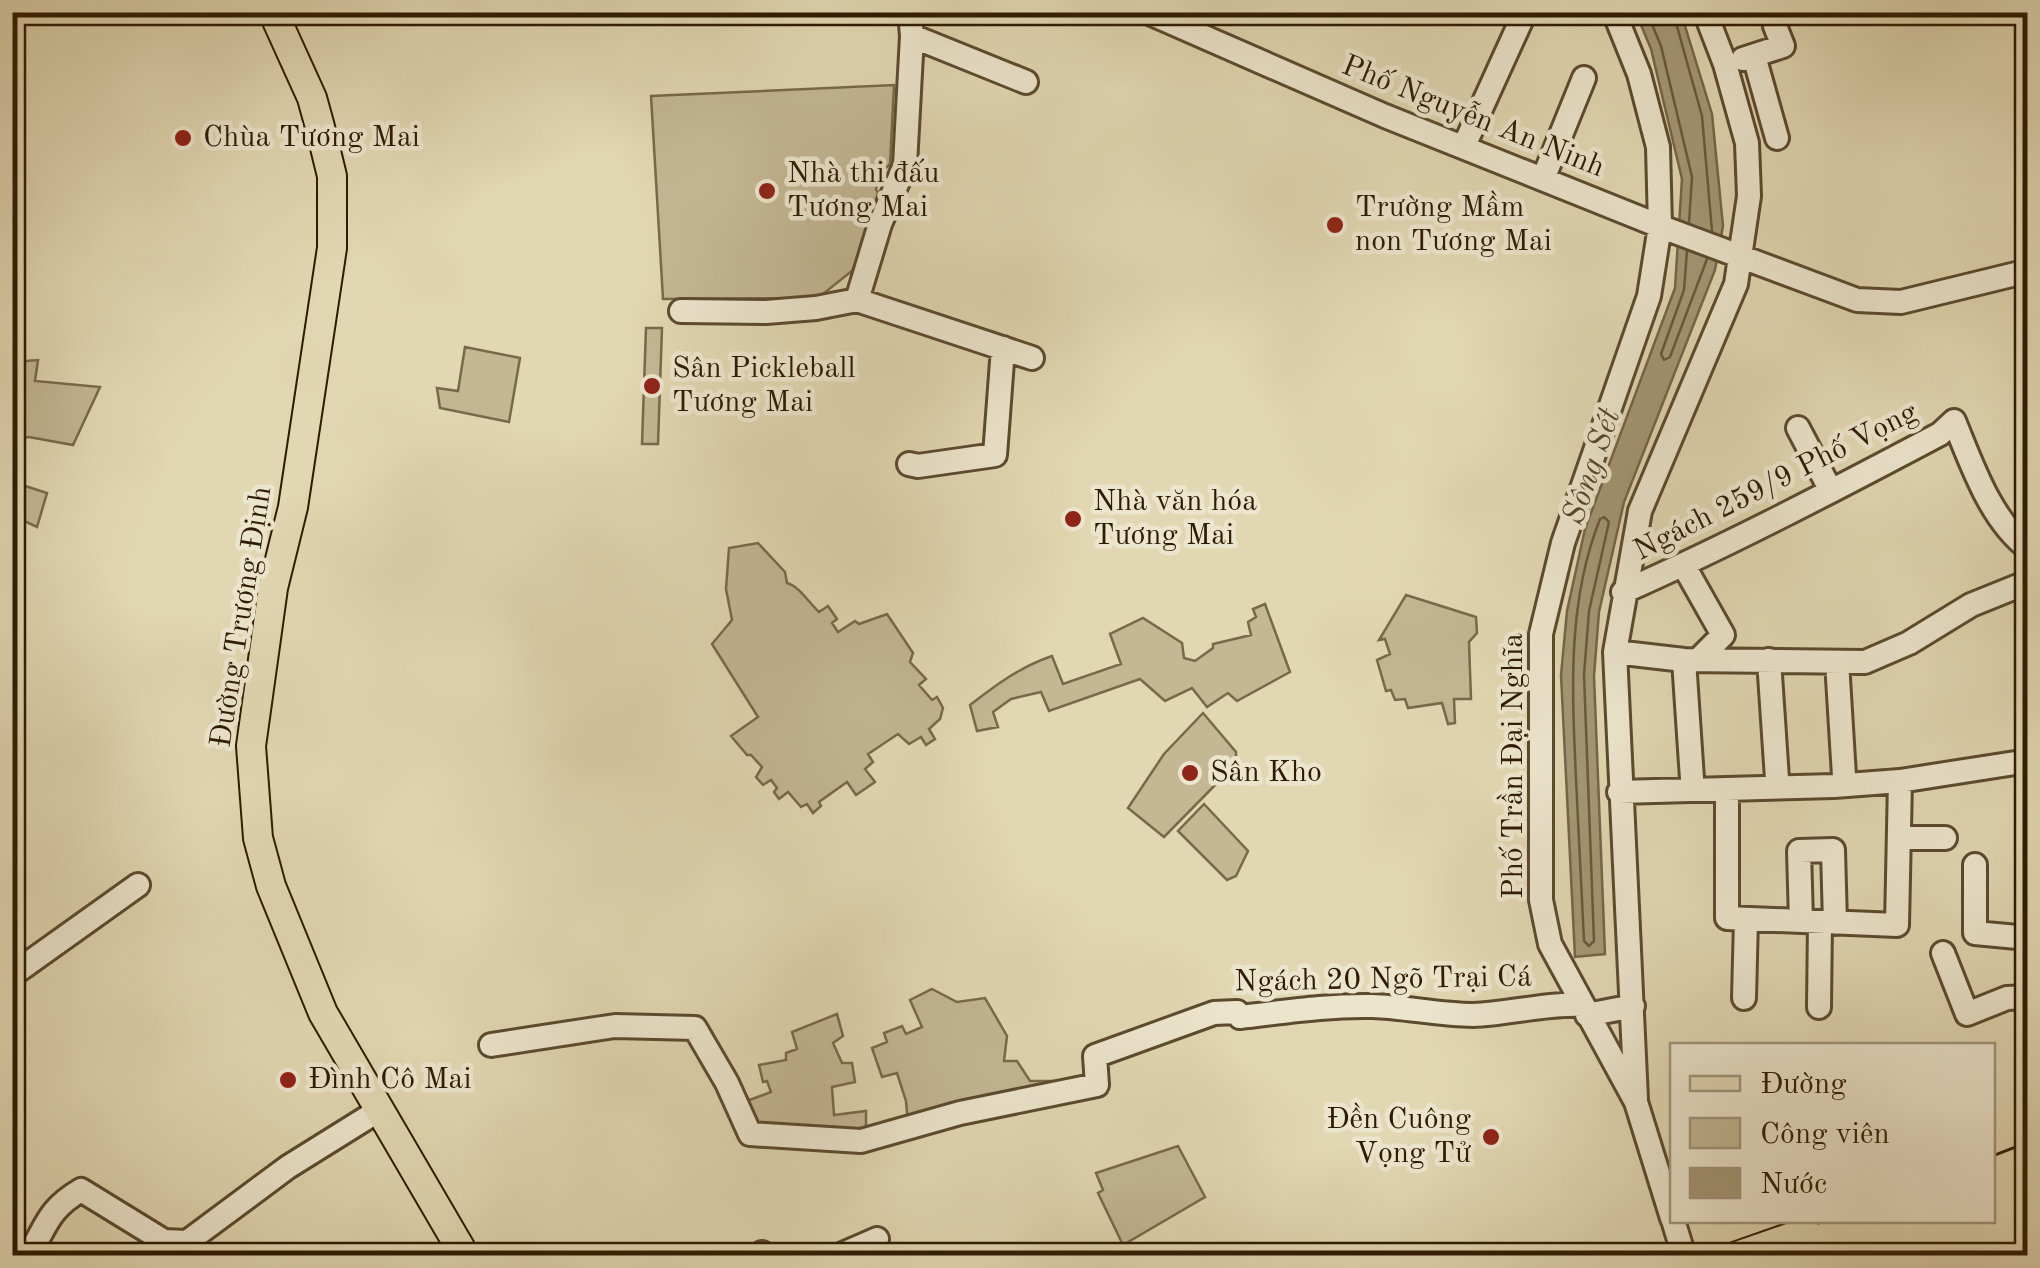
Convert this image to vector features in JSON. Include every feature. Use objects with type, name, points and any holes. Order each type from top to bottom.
[{"type":"highway","points":[[1995,1174],[2028,1161]]},
{"type":"highway","points":[[1995,1200],[2028,1184]]},
{"type":"highway","points":[[1914,1256],[2028,1212]]},
{"type":"highway","points":[[1782,1256],[1866,1223]]},
{"type":"highway","points":[[1843,1247],[1931,1223]]},
{"type":"highway","points":[[2005,1256],[2028,1248]]},
{"type":"main road","name":"Đường Trương Định","points":[[273,12],[320,127],[332,176],[332,248],[292,508],[275,578],[251,746],[258,838],[271,886],[323,1013],[465,1256]]},
{"type":"main road","points":[[1995,1163],[2028,1152]]},
{"type":"main road","points":[[1995,1192],[2028,1184]]},
{"type":"main road","points":[[1738,1256],[1843,1247],[1909,1223]]},
{"type":"main road","points":[[1968,1256],[2028,1233]]},
{"type":"street","name":"Phố Nguyễn An Ninh","points":[[1147,12],[1386,116],[1735,253]]},
{"type":"street","points":[[1464,146],[1525,12]]},
{"type":"street","name":"Phố Trần Đại Nghĩa","points":[[1614,12],[1639,74],[1658,147],[1664,228],[1649,296],[1563,543],[1541,634],[1539,761],[1544,927],[1584,1010],[1636,1102],[1670,1210]]},
{"type":"street","name":"Phố Trần Đại Nghĩa","points":[[1636,1102],[1614,652],[1640,511],[1736,284],[1735,253],[1749,196],[1747,143],[1706,12]]},
{"type":"street","points":[[857,300],[880,224],[905,164],[911,24],[1026,82]]},
{"type":"street","points":[[1725,64],[1783,46],[1774,26]]},
{"type":"street","points":[[1754,56],[1777,138]]},
{"type":"street","points":[[1543,179],[1584,78]]},
{"type":"street","points":[[1735,253],[1857,300],[1888,302],[2028,271]]},
{"type":"street","points":[[681,312],[766,312],[857,300],[1032,358]]},
{"type":"street","points":[[908,464],[994,456],[1003,348]]},
{"type":"street","name":"Ngách 259/9 Phố Vọng","points":[[1623,592],[1684,566],[1831,491],[1940,434],[1954,421],[1988,496],[2011,532],[2028,548]]},
{"type":"street","points":[[1798,428],[1831,491]]},
{"type":"street","points":[[1684,566],[1723,635],[1692,660]]},
{"type":"street","points":[[1614,652],[1692,660],[1865,662],[1909,643],[1971,605],[2028,582]]},
{"type":"street","points":[[1692,660],[1692,780]]},
{"type":"street","points":[[1769,660],[1777,780]]},
{"type":"street","points":[[1837,662],[1844,776]]},
{"type":"street","points":[[1619,792],[1727,791],[1900,781],[2028,762]]},
{"type":"street","points":[[1727,791],[1727,918],[1897,925],[1900,781]]},
{"type":"street","points":[[1898,838],[1946,838]]},
{"type":"street","points":[[1975,865],[1975,933],[2028,938]]},
{"type":"street","points":[[12,974],[138,885]]},
{"type":"street","points":[[1744,998],[1746,919]]},
{"type":"street","points":[[1818,922],[1819,1007]]},
{"type":"street","points":[[1943,954],[1967,1014],[2007,998],[2028,997]]},
{"type":"street","name":"Ngách 20 Ngõ Trại Cá","points":[[491,1045],[615,1026],[695,1028],[750,1134],[861,1141],[960,1113],[1098,1085],[1095,1056],[1214,1013],[1237,1012],[1240,1017],[1335,1006],[1375,1006],[1469,1015],[1506,1014],[1564,1004],[1584,1010]]},
{"type":"street","points":[[1584,1010],[1633,1006]]},
{"type":"street","points":[[28,1256],[55,1210],[81,1190],[164,1240],[188,1242],[288,1167],[381,1109]]},
{"type":"street","name":"Phố Trần Đại Nghĩa","points":[[1674,1223],[1684,1256]]},
{"type":"street","points":[[838,1256],[877,1239]]},
{"type":"green space","name":"Nhà thi đấu Tương Mai","points":[[894,85],[890,164],[880,174],[878,193],[853,270],[818,298],[663,299],[651,96]]},
{"type":"green space","name":"Sân Pickleball Tương Mai","points":[[646,328],[662,328],[658,444],[642,444]]},
{"type":"green space","points":[[465,347],[520,358],[509,422],[440,408],[437,388],[458,391]]},
{"type":"green space","points":[[38,360],[35,381],[100,387],[73,445],[29,437],[13,439],[13,362]]},
{"type":"green space","points":[[13,482],[47,493],[37,527],[13,516]]},
{"type":"green space","points":[[758,543],[785,572],[787,583],[819,612],[828,606],[837,619],[832,623],[838,632],[855,621],[859,624],[887,614],[913,653],[910,662],[926,679],[919,685],[932,700],[937,697],[943,708],[940,719],[929,729],[935,739],[926,745],[921,737],[909,744],[898,734],[868,754],[873,762],[865,769],[875,782],[856,795],[847,782],[819,802],[821,806],[813,813],[807,804],[801,807],[788,792],[779,799],[771,780],[763,785],[756,777],[762,767],[731,736],[758,717],[712,644],[732,620],[726,589],[729,548]]},
{"type":"green space","points":[[1406,595],[1476,617],[1477,633],[1469,642],[1471,699],[1454,699],[1455,723],[1448,724],[1442,703],[1408,708],[1405,699],[1395,700],[1391,690],[1386,691],[1377,660],[1390,654],[1385,639],[1379,640]]},
{"type":"green space","points":[[1265,604],[1290,672],[1237,701],[1228,693],[1207,707],[1192,688],[1165,701],[1140,679],[1049,711],[1041,692],[1011,699],[993,712],[998,727],[977,731],[970,705],[1040,660],[1052,656],[1063,684],[1121,664],[1110,634],[1143,618],[1182,643],[1184,658],[1195,661],[1213,644],[1251,635],[1248,622],[1256,617],[1253,609]]},
{"type":"green space","name":"Sân Kho","points":[[1203,713],[1236,752],[1236,768],[1164,837],[1128,808],[1164,754]]},
{"type":"green space","points":[[1204,804],[1248,851],[1236,876],[1227,880],[1178,831]]},
{"type":"green space","points":[[932,989],[957,1002],[985,998],[1007,1036],[1004,1061],[1017,1061],[1030,1081],[1054,1081],[1055,1093],[908,1124],[897,1073],[882,1077],[872,1048],[887,1042],[884,1033],[902,1026],[906,1034],[922,1027],[910,1000]]},
{"type":"green space","points":[[837,1014],[843,1036],[833,1043],[842,1063],[852,1063],[855,1082],[832,1087],[834,1115],[866,1111],[866,1136],[763,1132],[744,1102],[771,1092],[767,1081],[763,1082],[759,1065],[786,1060],[786,1053],[797,1049],[792,1032]]},
{"type":"green space","points":[[1178,1146],[1205,1197],[1123,1245],[1098,1193],[1103,1190],[1096,1173]]},
{"type":"water","points":[[1636,13],[1681,13],[1712,114],[1723,226],[1715,270],[1624,502],[1599,612],[1594,676],[1605,954],[1575,957],[1561,675],[1567,611],[1585,529],[1675,288],[1682,179],[1651,49]]},
{"type":"place","name":"Chùa Tương Mai","points":[[183,138]]},
{"type":"place","name":"Nhà thi đấu Tương Mai","points":[[767,191]]},
{"type":"place","name":"Trường Mầm non Tương Mai","points":[[1335,225]]},
{"type":"place","name":"Sân Pickleball Tương Mai","points":[[652,386]]},
{"type":"place","name":"Nhà văn hóa Tương Mai","points":[[1073,519]]},
{"type":"place","name":"Sân Kho","points":[[1190,773]]},
{"type":"place","name":"Đình Cô Mai","points":[[288,1080]]},
{"type":"place","name":"Đền Cuông Vọng Tử","points":[[1491,1137]]},
{"type":"water label","name":"Sông Sét","points":[[1593,467]]}]
